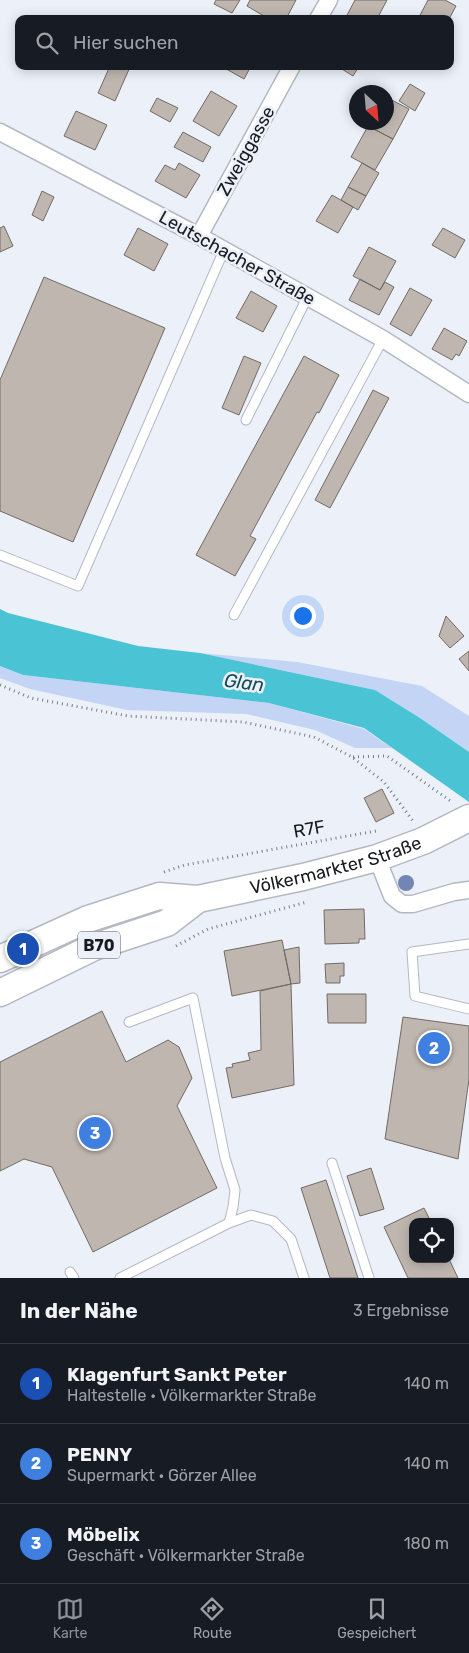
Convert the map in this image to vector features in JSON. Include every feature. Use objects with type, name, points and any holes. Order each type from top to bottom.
[{"type":"main road","name":"Völkermarkter Straße","points":[[0,959],[88,919],[159,896],[198,899],[303,877],[377,858],[423,841],[462,814]]},
{"type":"main road","name":"Völkermarkter Straße","points":[[0,993],[94,946],[167,923],[198,899]]},
{"type":"street","points":[[320,15],[329,0]]},
{"type":"street","name":"Zweiggasse","points":[[199,236],[290,70]]},
{"type":"street","name":"Leutschacher Straße","points":[[0,132],[199,236],[384,338],[469,394]]},
{"type":"street","points":[[377,858],[392,896],[402,904],[413,904],[454,892],[469,890]]},
{"type":"lane","points":[[0,555],[78,586],[224,250]]},
{"type":"lane","points":[[246,420],[308,296]]},
{"type":"lane","points":[[234,615],[384,338]]},
{"type":"lane","points":[[469,944],[412,952],[415,996],[469,1009]]},
{"type":"lane","points":[[129,1022],[193,998],[225,1158],[235,1190],[230,1223]]},
{"type":"lane","points":[[332,1163],[369,1278]]},
{"type":"lane","points":[[120,1278],[230,1223],[251,1215],[273,1221],[292,1239],[304,1278]]},
{"type":"path","points":[[0,686],[32,698],[128,716],[243,722],[314,737],[352,757],[384,782],[412,819],[404,822]]},
{"type":"path","points":[[352,757],[387,756],[462,814]]},
{"type":"path","name":"R7F","points":[[158,874],[185,865],[382,830]]},
{"type":"path","points":[[172,947],[181,945],[208,928],[311,901]]},
{"type":"shaded area","points":[[200,653],[297,662],[422,686],[469,716],[469,752],[375,690]]},
{"type":"shaded area","points":[[0,666],[23,675],[269,703],[364,729],[392,748],[355,748],[315,730],[246,714],[127,710],[30,689],[0,678]]},
{"type":"water","name":"Glan","points":[[0,609],[8,613],[138,646],[200,653],[375,690],[469,752],[469,802],[364,728],[269,703],[23,675],[0,666]]},
{"type":"building","points":[[216,0],[240,0],[232,13],[214,4]]},
{"type":"building","points":[[250,0],[296,0],[288,15],[262,15],[247,6]]},
{"type":"building","points":[[355,0],[387,0],[379,15],[347,15]]},
{"type":"building","points":[[428,0],[445,0],[456,6],[451,15],[420,15]]},
{"type":"building","points":[[108,70],[129,70],[115,101],[98,93]]},
{"type":"building","points":[[228,70],[249,70],[244,79]]},
{"type":"building","points":[[343,70],[357,70],[353,76]]},
{"type":"building","points":[[410,84],[425,93],[415,111],[399,101]]},
{"type":"building","points":[[211,91],[237,106],[219,136],[193,121]]},
{"type":"building","points":[[157,98],[178,108],[170,122],[150,111]]},
{"type":"building","points":[[394,101],[409,109],[393,139],[376,130],[394,130]]},
{"type":"building","points":[[76,111],[107,125],[95,150],[64,136]]},
{"type":"building","points":[[366,130],[376,130],[393,139],[375,170],[351,157]]},
{"type":"building","points":[[183,132],[211,147],[203,162],[174,147]]},
{"type":"building","points":[[179,163],[200,175],[186,198],[155,181],[165,165],[175,170]]},
{"type":"building","points":[[362,163],[379,173],[366,196],[348,187]]},
{"type":"building","points":[[348,187],[366,196],[358,210],[341,200]]},
{"type":"building","points":[[42,191],[54,197],[43,221],[32,215]]},
{"type":"building","points":[[332,195],[353,207],[338,233],[316,221]]},
{"type":"building","points":[[4,226],[13,246],[0,252],[0,228]]},
{"type":"building","points":[[138,228],[168,244],[154,271],[124,255]]},
{"type":"building","points":[[443,228],[465,240],[455,258],[432,245]]},
{"type":"building","points":[[369,247],[396,261],[380,290],[353,276]]},
{"type":"building","points":[[44,277],[165,328],[73,542],[0,511],[0,380]]},
{"type":"building","points":[[360,279],[380,290],[385,282],[394,287],[379,315],[349,300]]},
{"type":"building","points":[[410,288],[432,300],[411,336],[390,324]]},
{"type":"building","points":[[251,291],[277,306],[263,332],[236,318]]},
{"type":"building","points":[[444,328],[467,341],[459,356],[456,354],[452,360],[432,349]]},
{"type":"building","points":[[244,356],[261,363],[239,415],[222,408]]},
{"type":"building","points":[[304,356],[339,375],[250,536],[256,539],[235,576],[196,555]]},
{"type":"building","points":[[373,390],[389,398],[330,508],[315,500]]},
{"type":"building","points":[[446,616],[464,636],[450,648],[439,636]]},
{"type":"building","points":[[469,651],[469,671],[459,659]]},
{"type":"building","points":[[382,789],[394,813],[376,822],[364,798]]},
{"type":"building","points":[[364,909],[365,939],[359,939],[359,943],[325,944],[324,910]]},
{"type":"building","points":[[282,940],[291,984],[232,996],[224,951]]},
{"type":"building","points":[[299,947],[300,983],[291,984],[284,950]]},
{"type":"building","points":[[344,963],[344,976],[340,976],[340,983],[326,983],[325,964]]},
{"type":"building","points":[[291,984],[294,1085],[232,1098],[226,1068],[233,1067],[232,1064],[250,1060],[248,1053],[261,1050],[260,991]]},
{"type":"building","points":[[327,994],[366,994],[366,1023],[328,1023]]},
{"type":"building","points":[[102,1011],[126,1062],[168,1040],[179,1047],[192,1078],[177,1106],[217,1188],[93,1252],[52,1167],[24,1159],[0,1171],[0,1062]]},
{"type":"building","points":[[403,1017],[469,1026],[469,1079],[458,1159],[385,1139]]},
{"type":"building","points":[[371,1168],[384,1209],[360,1216],[347,1176]]},
{"type":"building","points":[[326,1180],[358,1278],[330,1278],[301,1188]]},
{"type":"building","points":[[424,1208],[429,1218],[409,1218],[409,1263],[451,1263],[458,1278],[408,1278],[384,1227]]},
{"type":"place","name":"Klagenfurt Sankt Peter","points":[[23,949]]},
{"type":"place","name":"PENNY","points":[[434,1048]]},
{"type":"place","name":"Möbelix","points":[[95,1133]]}]
